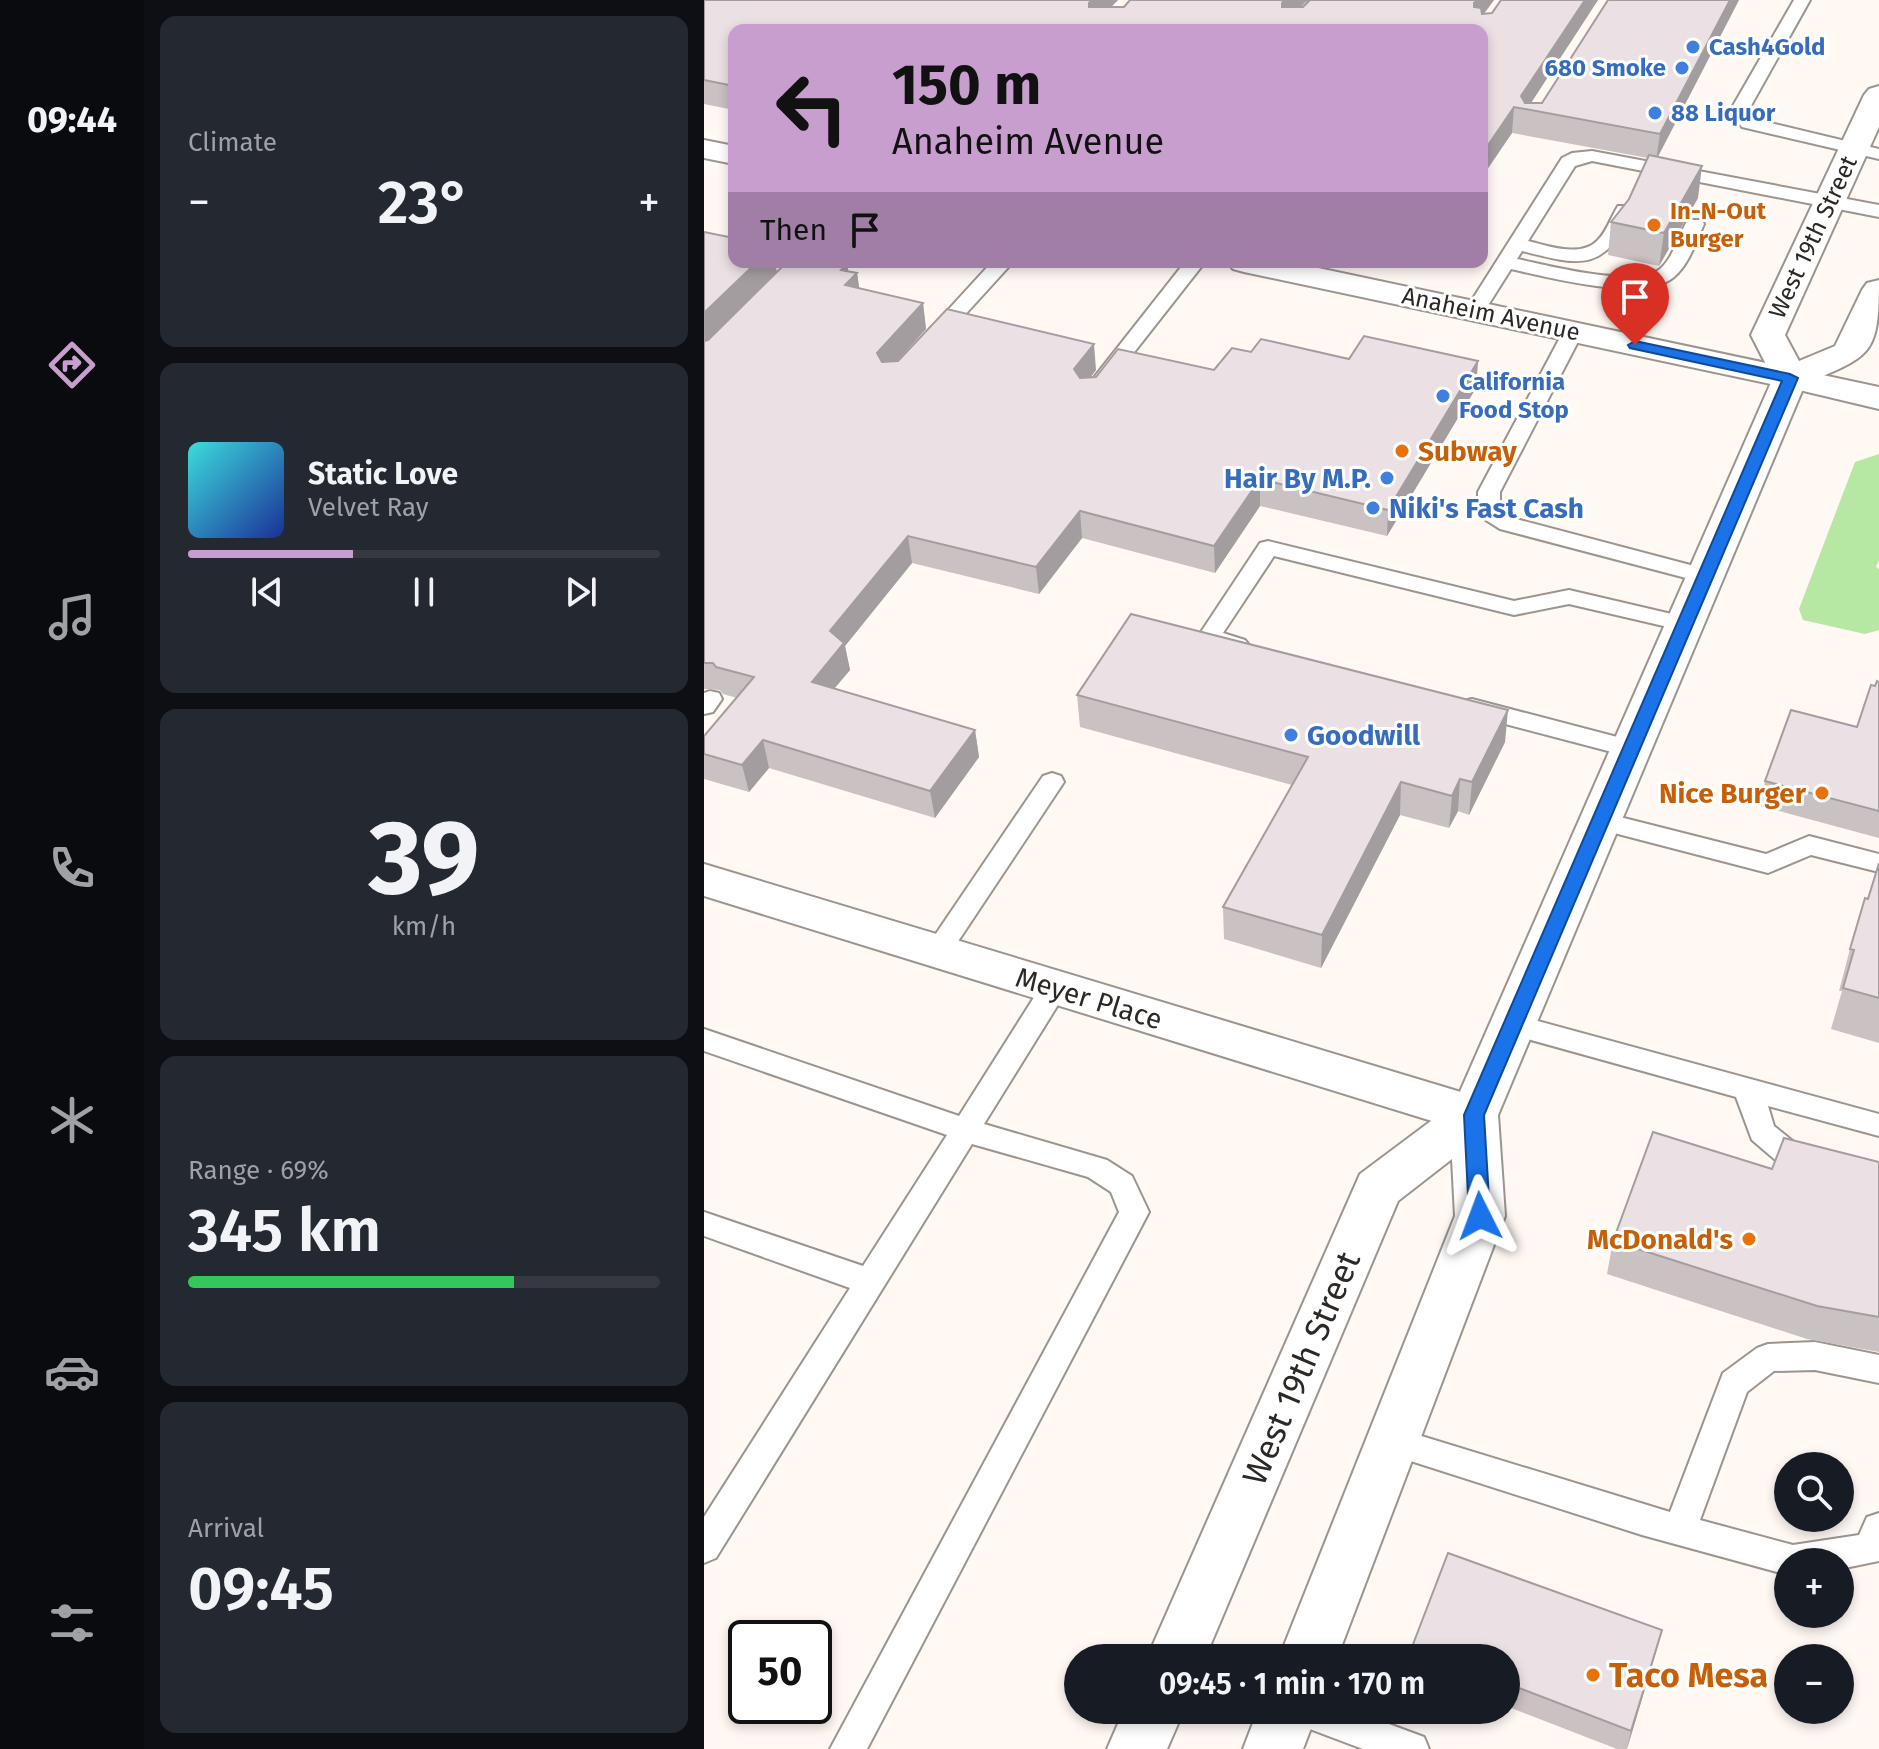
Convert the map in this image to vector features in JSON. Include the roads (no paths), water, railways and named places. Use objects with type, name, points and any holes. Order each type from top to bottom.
[{"type":"main road","name":"West 19th Street","points":[[1313,1644],[1480,1216],[1474,1115],[1790,378],[1768,335],[1828,201],[1867,151],[1879,95]]},
{"type":"main road","points":[[704,149],[728,154]]},
{"type":"main road","name":"Anaheim Avenue","points":[[1318,269],[1475,311],[1879,398]]},
{"type":"main road","points":[[1790,378],[1849,352],[1879,290]]},
{"type":"main road","name":"Meyer Place","points":[[704,880],[1474,1115]]},
{"type":"main road","name":"West 19th Street","points":[[1182,1644],[1378,1188],[1474,1115]]},
{"type":"main road","points":[[1137,1749],[1148,1724]]},
{"type":"main road","points":[[1273,1749],[1283,1724]]},
{"type":"lane","points":[[1802,0],[1739,111],[1748,123],[1867,151]]},
{"type":"lane","points":[[1475,311],[1568,162],[1578,157],[1592,156],[1879,211]]},
{"type":"lane","points":[[1638,186],[1647,167]]},
{"type":"lane","points":[[1708,200],[1718,181]]},
{"type":"lane","points":[[1517,244],[1559,252],[1590,253],[1606,244],[1625,210]]},
{"type":"lane","points":[[1505,262],[1613,281],[1655,280],[1665,276],[1674,264],[1695,224]]},
{"type":"lane","points":[[923,349],[997,268]]},
{"type":"lane","points":[[1089,397],[1190,268]]},
{"type":"lane","points":[[1573,332],[1489,492],[1489,515],[1508,524],[1705,576]]},
{"type":"lane","points":[[1254,649],[1209,637],[1268,548],[1514,608],[1569,597],[1685,624]]},
{"type":"lane","points":[[1450,701],[1631,749]]},
{"type":"lane","points":[[938,951],[1052,782]]},
{"type":"lane","points":[[1600,821],[1768,864],[1809,845],[1879,863]]},
{"type":"lane","points":[[704,1547],[1055,987]]},
{"type":"lane","points":[[1512,1025],[1879,1125]]},
{"type":"lane","points":[[704,1040],[965,1130],[1097,1168],[1122,1184],[1134,1212],[848,1749]]},
{"type":"lane","points":[[1748,1089],[1762,1132],[1789,1155],[1879,1183]]},
{"type":"lane","points":[[704,1224],[871,1282]]},
{"type":"lane","points":[[1680,1531],[1734,1383],[1768,1358],[1815,1356],[1879,1369]]},
{"type":"lane","points":[[1392,1441],[1680,1531],[1793,1561],[1869,1549],[1879,1528]]},
{"type":"lane","points":[[1342,1724],[1411,1749]]},
{"type":"place","name":"Cash4Gold","points":[[1693,47]]},
{"type":"place","name":"680 Smoke","points":[[1682,68]]},
{"type":"place","name":"88 Liquor","points":[[1655,113]]},
{"type":"place","name":"In-N-Out Burger","points":[[1654,225]]},
{"type":"place","name":"California Food Stop","points":[[1443,396]]},
{"type":"place","name":"Subway","points":[[1402,451]]},
{"type":"place","name":"Hair By M.P.","points":[[1387,478]]},
{"type":"place","name":"Niki's Fast Cash","points":[[1373,508]]},
{"type":"place","name":"Goodwill","points":[[1291,735]]},
{"type":"place","name":"Nice Burger","points":[[1822,793]]},
{"type":"place","name":"McDonald's","points":[[1749,1239]]},
{"type":"place","name":"Taco Mesa","points":[[1593,1675]]}]
